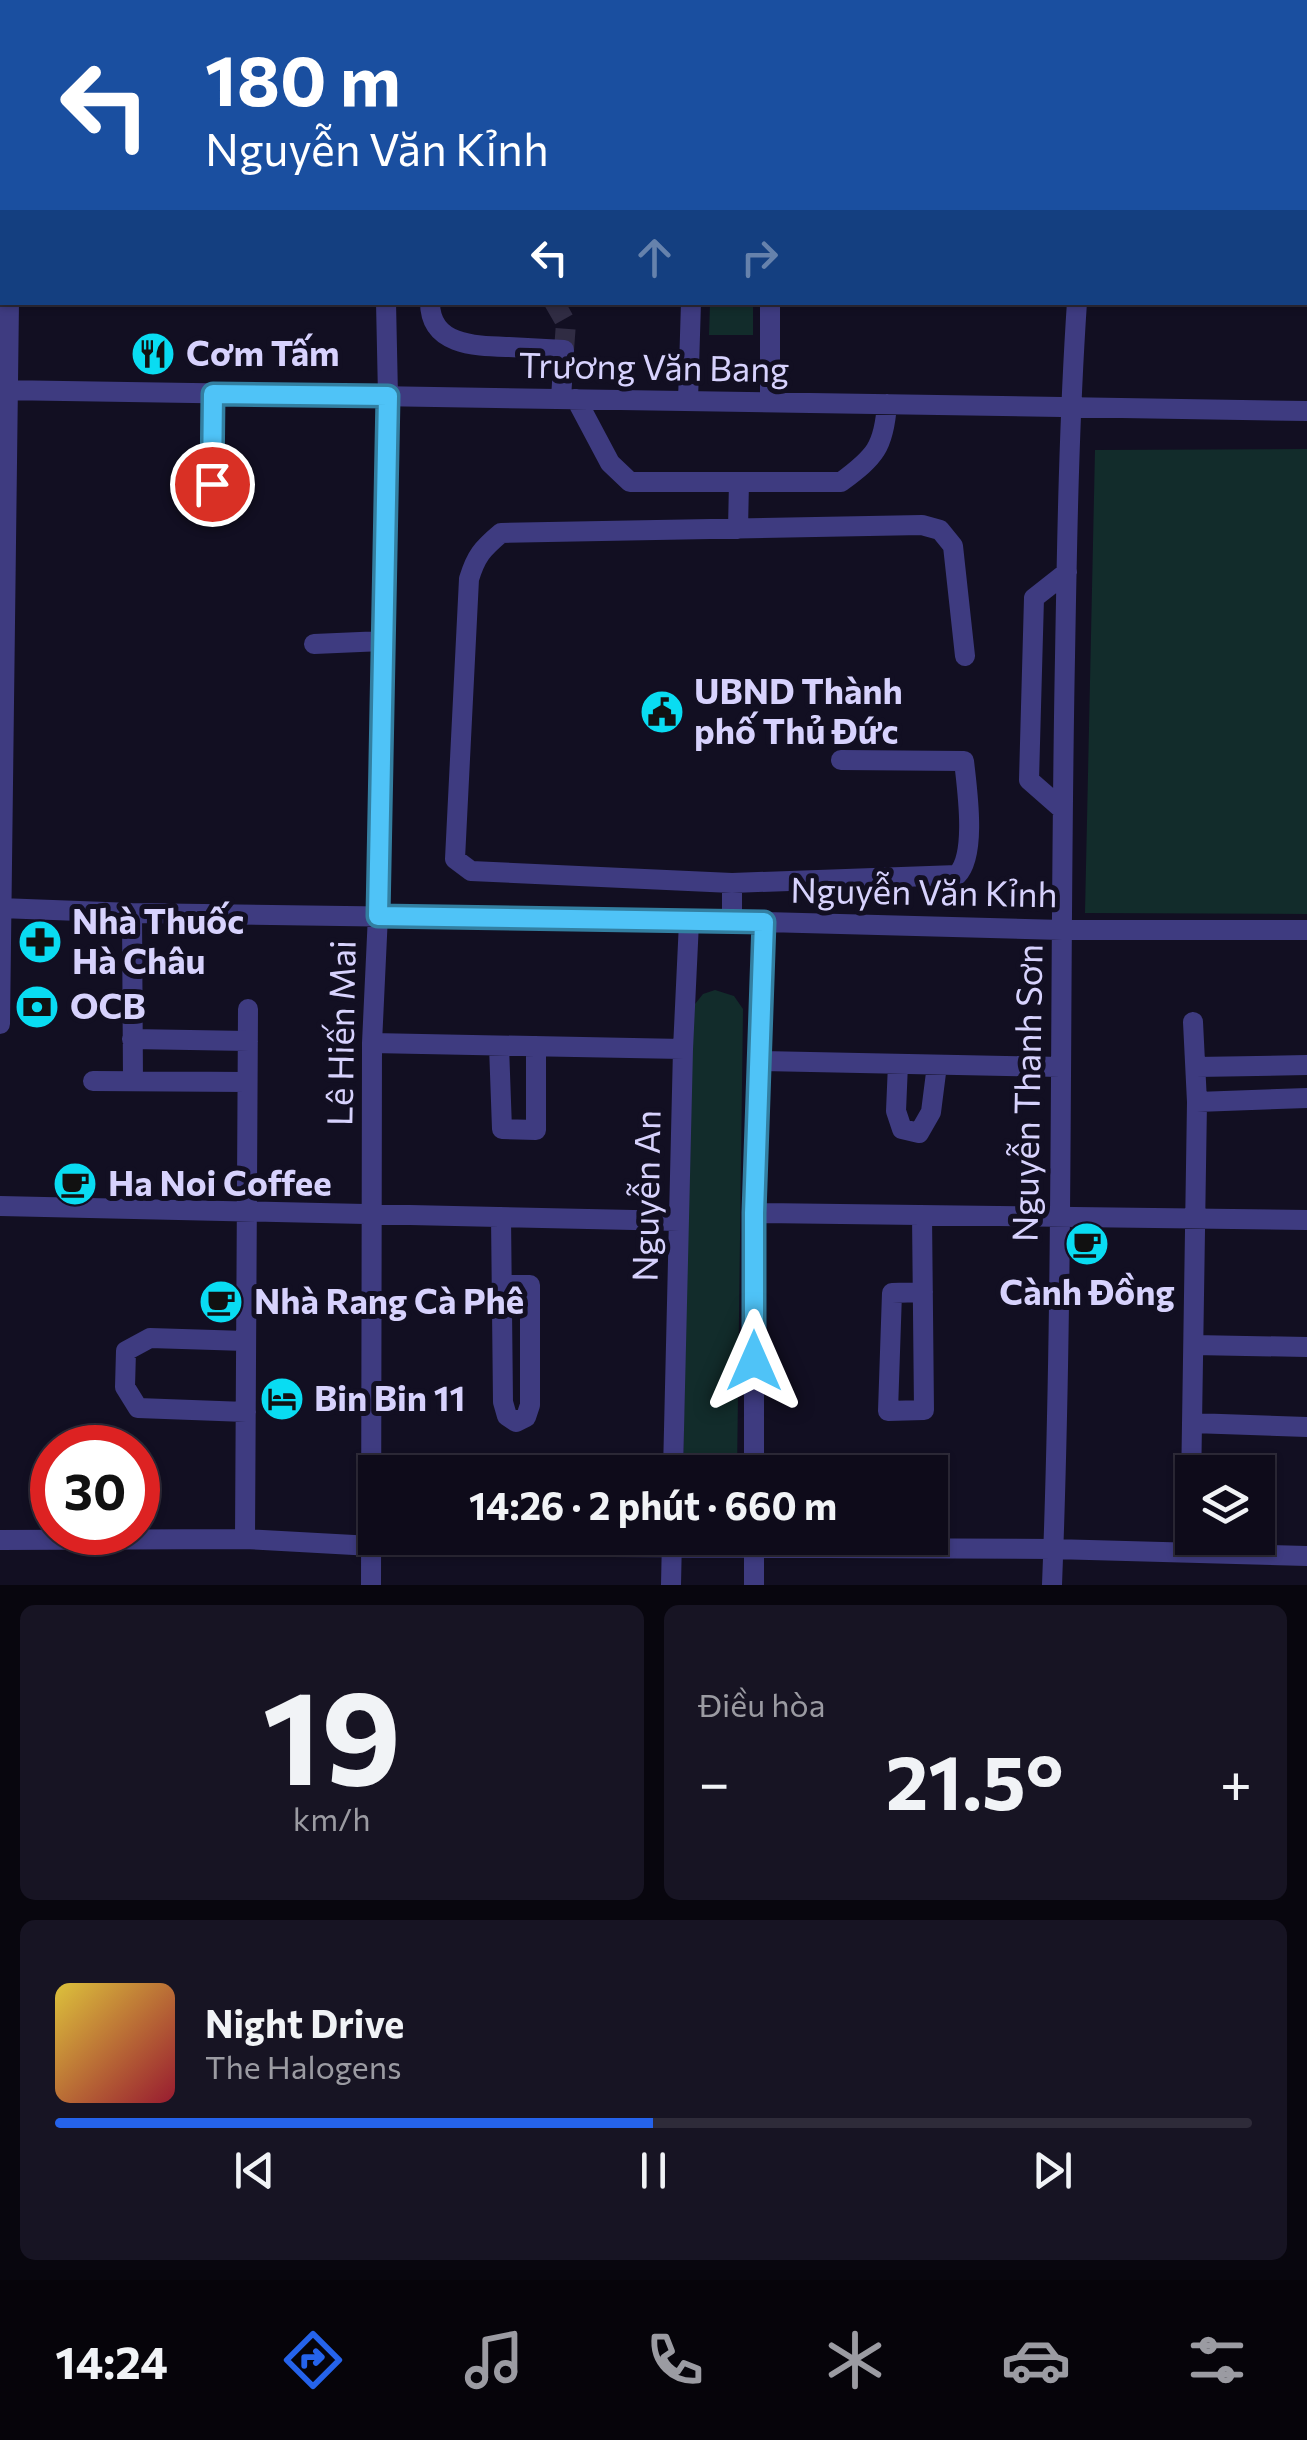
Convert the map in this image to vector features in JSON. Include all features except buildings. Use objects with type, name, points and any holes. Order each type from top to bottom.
[{"type":"street","points":[[0,1024],[4,390],[10,305]]},
{"type":"street","name":"Lê Hiến Mai","points":[[372,1455],[372,1043],[388,396],[386,305]]},
{"type":"street","points":[[430,305],[431,319],[436,325],[463,344],[564,350],[569,399],[610,463],[630,482],[841,482],[866,463],[885,434],[886,404]]},
{"type":"street","points":[[688,401],[691,305]]},
{"type":"street","points":[[770,305],[770,402]]},
{"type":"street","name":"Nguyễn Thanh Sơn","points":[[1052,1585],[1066,572],[1077,305]]},
{"type":"street","name":"Trương Văn Bang","points":[[4,390],[1307,411]]},
{"type":"street","points":[[212,508],[213,394]]},
{"type":"street","points":[[738,482],[738,529]]},
{"type":"street","points":[[841,760],[964,762],[970,815],[964,869],[957,876],[732,883],[470,870],[456,859],[469,579],[476,557],[501,533],[922,526],[940,530],[953,546],[966,656]]},
{"type":"street","points":[[1062,809],[1029,780],[1034,598],[1066,572]]},
{"type":"street","points":[[314,644],[383,641]]},
{"type":"street","points":[[732,883],[732,922]]},
{"type":"street","name":"Nguyễn Văn Kỉnh","points":[[1,908],[1062,930],[1307,930]]},
{"type":"street","points":[[132,913],[133,1081]]},
{"type":"street","name":"Nguyễn An","points":[[673,1455],[688,922]]},
{"type":"street","points":[[754,1455],[754,1213],[764,922]]},
{"type":"street","points":[[245,1539],[248,1010]]},
{"type":"street","points":[[1192,1455],[1197,1102],[1193,1022]]},
{"type":"street","points":[[132,1039],[248,1040]]},
{"type":"street","points":[[372,1043],[683,1050]]},
{"type":"street","points":[[499,1046],[502,1129],[536,1130],[536,1046]]},
{"type":"street","points":[[761,1061],[1060,1067]]},
{"type":"street","points":[[898,1064],[896,1111],[902,1129],[919,1133],[932,1112],[937,1065]]},
{"type":"street","points":[[1196,1067],[1307,1065]]},
{"type":"street","points":[[93,1081],[247,1082]]},
{"type":"street","points":[[1197,1102],[1307,1098]]},
{"type":"street","points":[[0,1206],[679,1220]]},
{"type":"street","points":[[754,1213],[1307,1220]]},
{"type":"street","points":[[922,1215],[923,1292],[924,1410],[888,1411],[892,1293],[923,1292]]},
{"type":"street","points":[[501,1217],[502,1402],[507,1416],[516,1422],[526,1416],[530,1405],[530,1284],[502,1285]]},
{"type":"street","points":[[246,1340],[150,1338],[126,1351],[125,1387],[138,1408],[246,1412]]},
{"type":"street","points":[[1194,1345],[1307,1346]]},
{"type":"street","points":[[1192,1423],[1307,1428]]},
{"type":"street","points":[[0,1540],[245,1539],[358,1545]]},
{"type":"street","points":[[948,1548],[1175,1553]]},
{"type":"street","name":"Lê Hiến Mai","points":[[372,1555],[372,1585]]},
{"type":"street","points":[[671,1585],[672,1555]]},
{"type":"street","points":[[754,1555],[754,1585]]},
{"type":"street","points":[[1268,1555],[1307,1556]]},
{"type":"green space","points":[[710,305],[753,305],[753,335],[709,335]]},
{"type":"green space","points":[[1307,449],[1307,914],[1085,913],[1095,450]]},
{"type":"green space","points":[[715,990],[734,996],[743,1009],[737,1455],[683,1455],[691,1009],[703,994]]},
{"type":"tunnel","points":[[556,305],[566,323],[564,350]]},
{"type":"place","name":"Cơm Tấm","points":[[153,354]]},
{"type":"place","name":"UBND Thành phố Thủ Đức","points":[[662,712]]},
{"type":"place","name":"Nhà Thuốc Hà Châu","points":[[40,942]]},
{"type":"place","name":"OCB","points":[[37,1007]]},
{"type":"place","name":"Ha Noi Coffee","points":[[75,1184]]},
{"type":"place","name":"Cành Đồng","points":[[1087,1244]]},
{"type":"place","name":"Nhà Rang Cà Phê","points":[[221,1302]]},
{"type":"place","name":"Bin Bin 11","points":[[282,1399]]},
{"type":"route","points":[[212,484],[213,394],[388,396],[378,916],[764,922],[754,1213],[754,1361]]}]
